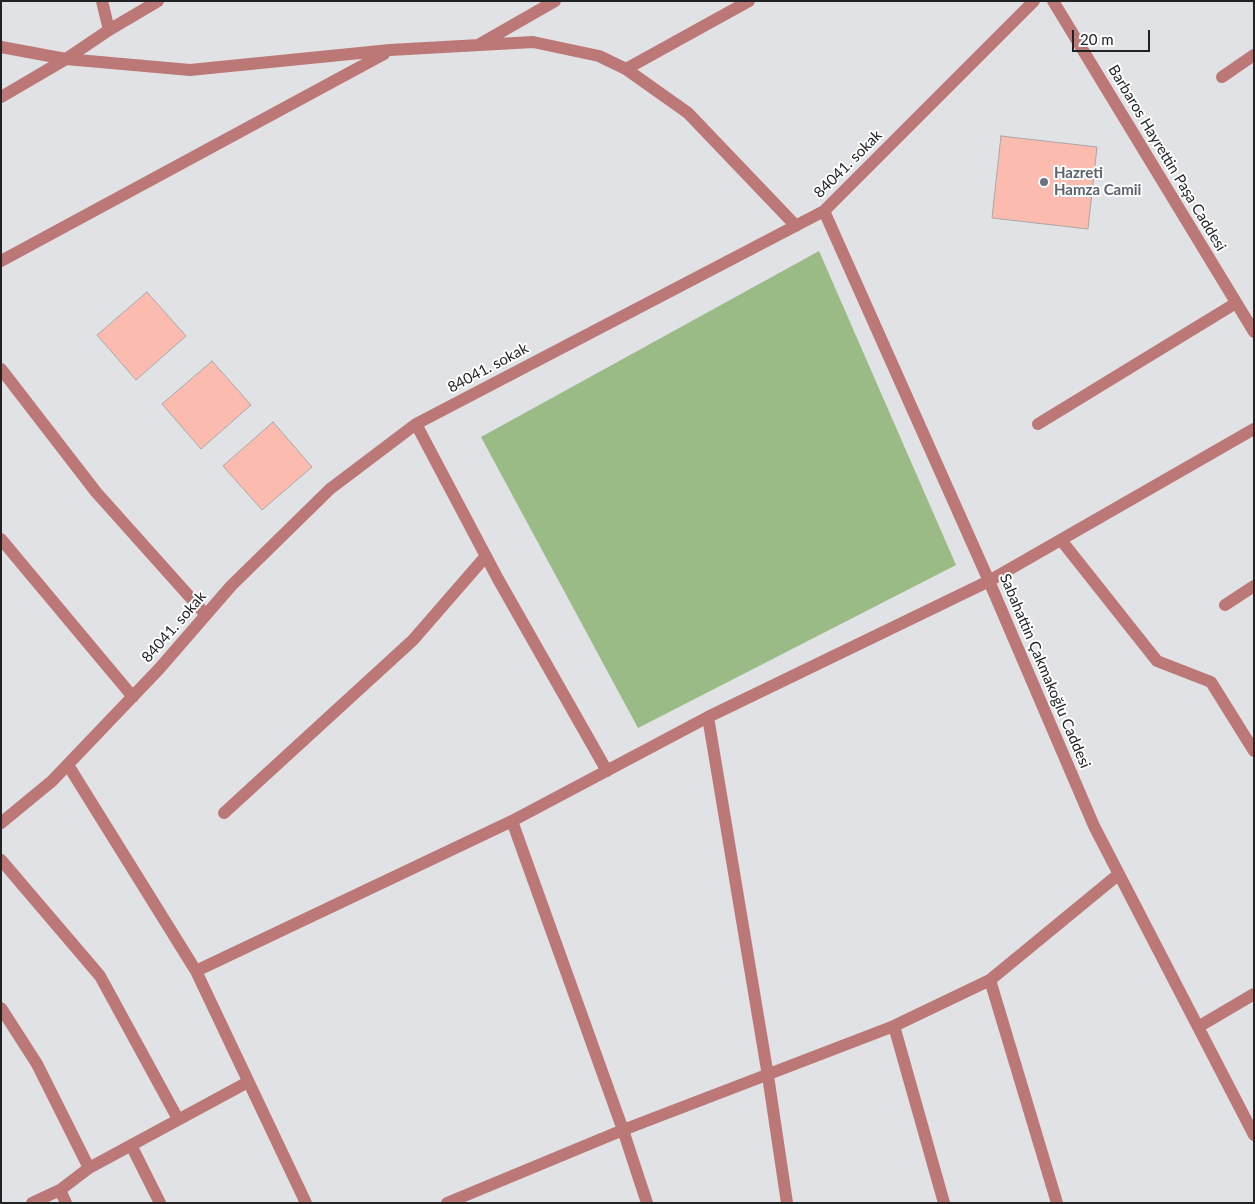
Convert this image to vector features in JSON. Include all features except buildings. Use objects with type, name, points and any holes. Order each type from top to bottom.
[{"type":"street","points":[[102,1],[109,30]]},
{"type":"street","points":[[1,97],[158,1]]},
{"type":"street","points":[[475,46],[555,1]]},
{"type":"street","points":[[626,69],[749,1]]},
{"type":"street","name":"84041. sokak","points":[[1,823],[52,781],[68,765],[133,697],[232,586],[330,490],[416,424],[824,210],[1034,1]]},
{"type":"street","name":"Barbaros Hayrettin Paşa Caddesi","points":[[1053,1],[1254,332]]},
{"type":"street","points":[[1,48],[66,59],[190,70],[390,50],[533,42],[599,56],[626,69],[688,113],[796,226]]},
{"type":"street","points":[[1,261],[390,50]]},
{"type":"street","points":[[1222,77],[1254,55]]},
{"type":"street","name":"Sabahattin Çakmakoğlu Caddesi","points":[[824,210],[989,581],[1094,826],[1254,1135]]},
{"type":"street","points":[[1038,424],[1236,303]]},
{"type":"street","points":[[1,369],[96,492],[206,615]]},
{"type":"street","points":[[416,424],[486,556],[607,771]]},
{"type":"street","points":[[196,970],[512,821],[708,716],[989,581],[1254,430]]},
{"type":"street","points":[[1,539],[133,697]]},
{"type":"street","points":[[1061,540],[1156,661],[1211,682],[1254,751]]},
{"type":"street","points":[[224,813],[413,640],[486,556]]},
{"type":"street","points":[[1225,605],[1254,586]]},
{"type":"street","points":[[708,716],[768,1076],[787,1203]]},
{"type":"street","points":[[68,765],[196,970],[306,1203]]},
{"type":"street","points":[[512,821],[623,1130],[646,1203]]},
{"type":"street","points":[[1,860],[100,976],[178,1119]]},
{"type":"street","points":[[447,1203],[623,1130],[768,1076],[894,1026],[990,980],[1119,874]]},
{"type":"street","points":[[990,980],[1057,1203]]},
{"type":"street","points":[[1198,1027],[1254,994]]},
{"type":"street","points":[[1,1008],[38,1064],[88,1168]]},
{"type":"street","points":[[894,1026],[944,1203]]},
{"type":"street","points":[[32,1203],[60,1190],[88,1168],[248,1082]]},
{"type":"street","points":[[131,1144],[160,1203]]},
{"type":"street","points":[[60,1190],[66,1203]]},
{"type":"green space","points":[[819,251],[956,565],[638,728],[481,437]]},
{"type":"place","name":"Hazreti Hamza Camii","points":[[1044,182]]}]
